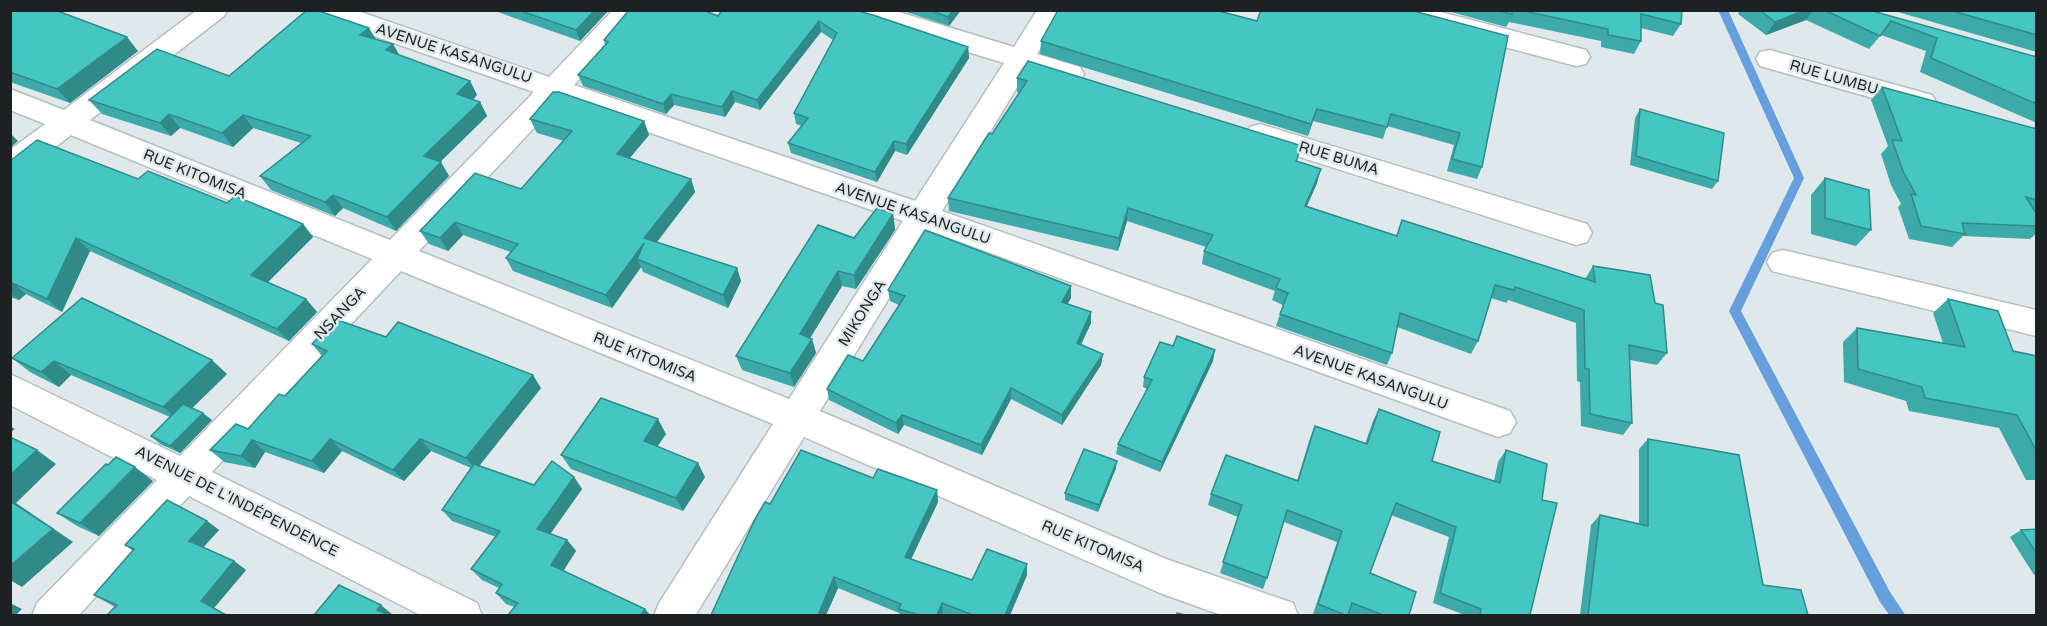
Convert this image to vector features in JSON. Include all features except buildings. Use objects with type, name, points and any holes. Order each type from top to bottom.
[{"type":"street","points":[[10,166],[215,10]]},
{"type":"street","name":"AVENUE KASANGULU","points":[[326,10],[556,87],[923,216],[1498,422]]},
{"type":"street","name":"NSANGA","points":[[51,615],[629,10]]},
{"type":"street","points":[[860,10],[1100,84]]},
{"type":"street","name":"MIKONGA","points":[[673,615],[1051,10]]},
{"type":"street","points":[[1398,10],[1576,57]]},
{"type":"street","name":"RUE LUMBU","points":[[1770,59],[1948,109]]},
{"type":"street","name":"RUE KITOMISA","points":[[10,99],[796,417],[1160,575],[1279,615]]},
{"type":"street","name":"RUE BUMA","points":[[1236,126],[1576,233]]},
{"type":"street","points":[[1782,262],[2037,323]]},
{"type":"street","name":"AVENUE DE L'INDÉPENDENCE","points":[[10,388],[463,615]]},
{"type":"waterway","points":[[1723,10],[1799,178],[1735,311],[1885,597],[1899,616]]}]
